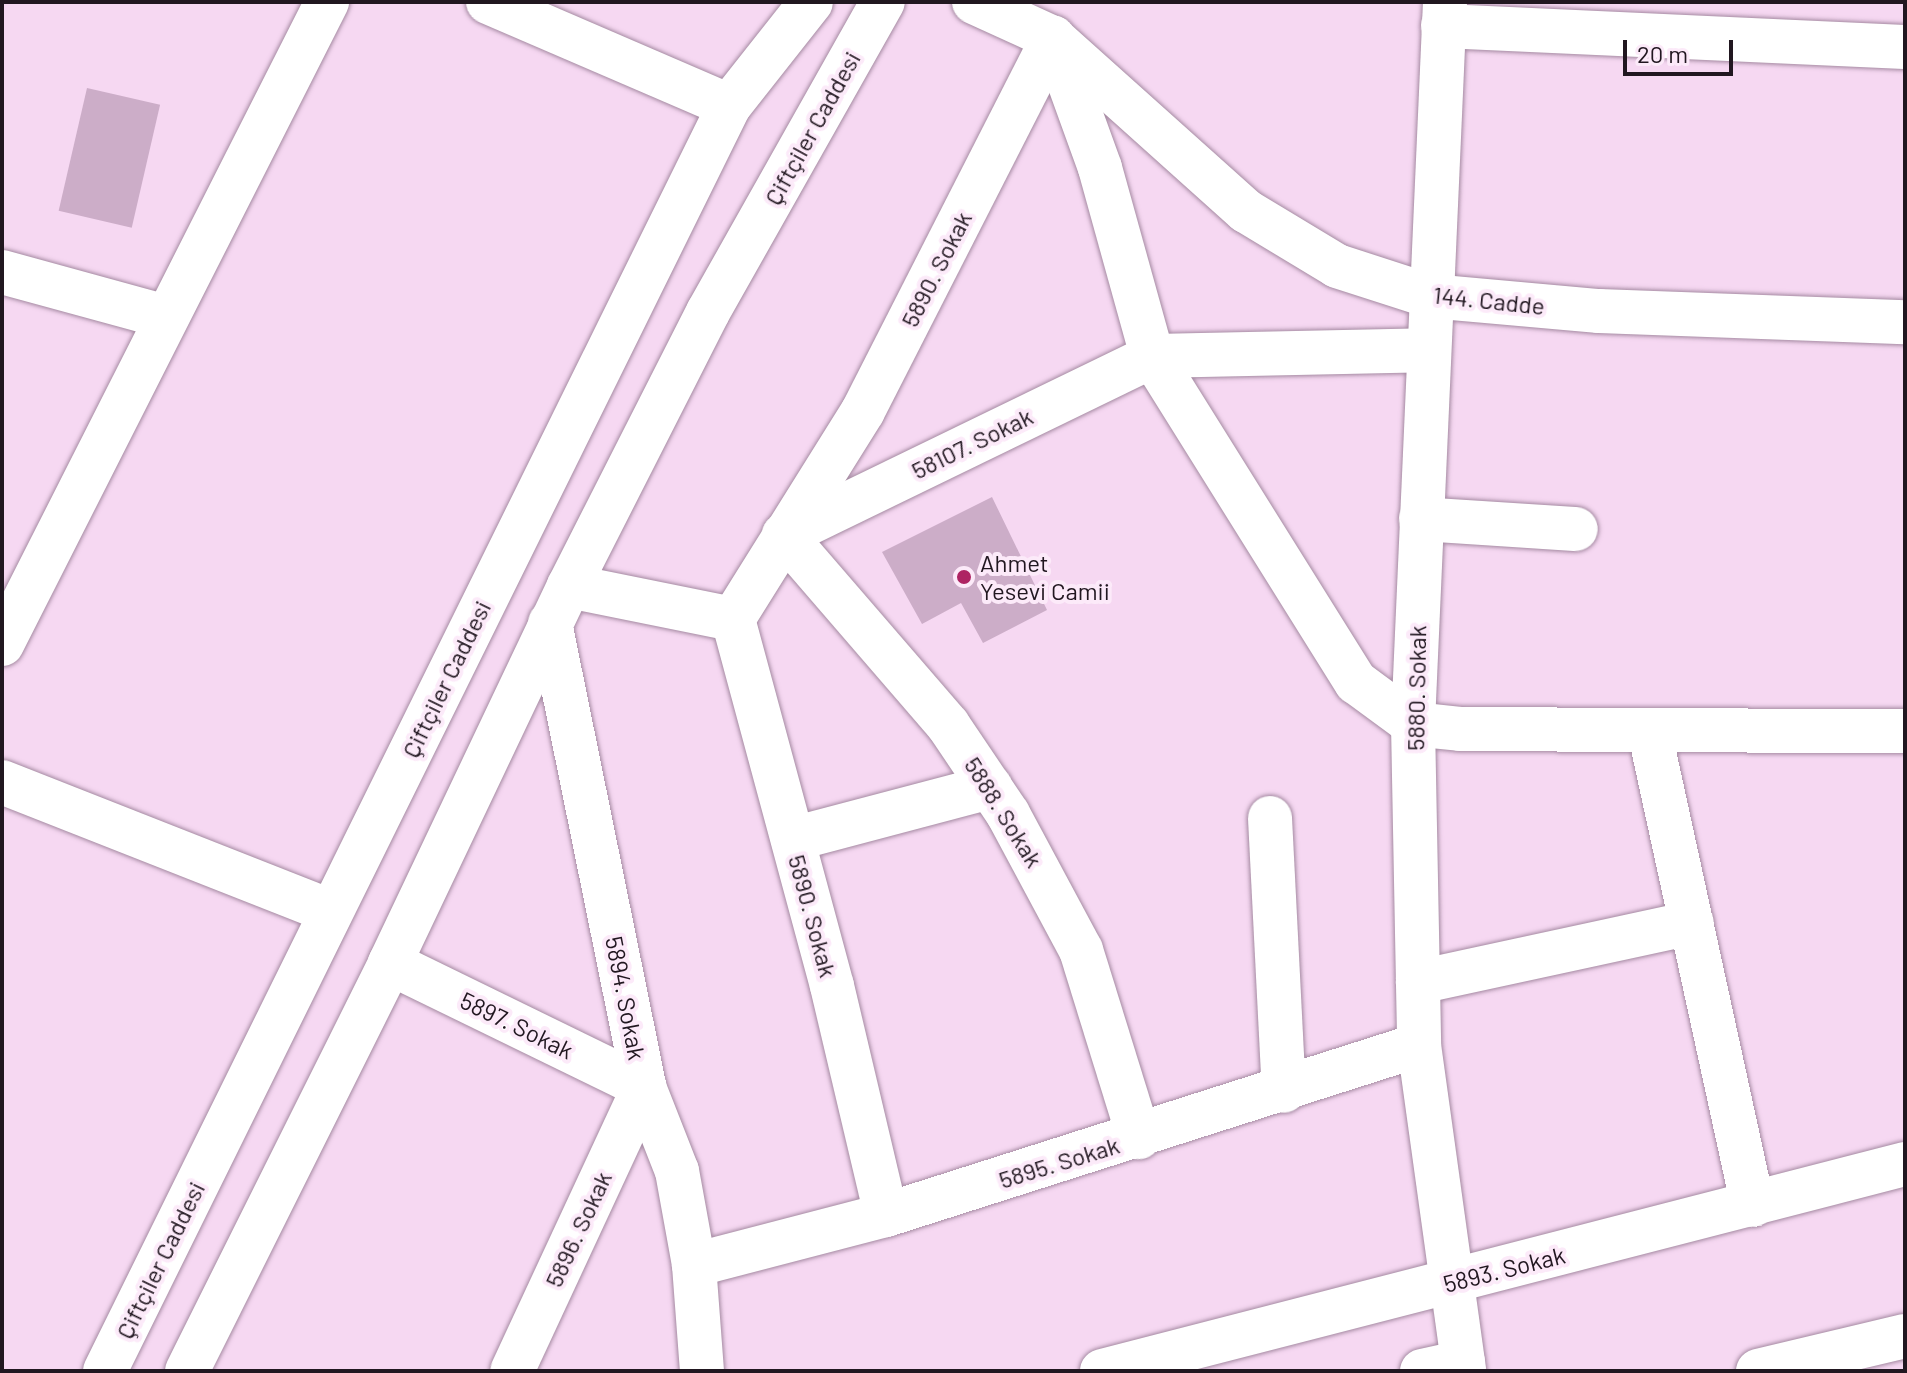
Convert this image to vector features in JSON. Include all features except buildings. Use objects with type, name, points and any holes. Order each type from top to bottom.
[{"type":"street","points":[[2,644],[327,2]]},
{"type":"street","points":[[488,2],[729,106]]},
{"type":"street","name":"Çiftçiler Caddesi","points":[[105,1371],[729,106],[811,2]]},
{"type":"street","name":"Çiftçiler Caddesi","points":[[187,1371],[390,963],[559,604],[708,312],[883,2]]},
{"type":"street","name":"144. Cadde","points":[[974,2],[1053,38],[1246,211],[1337,266],[1430,296],[1599,311],[1905,322]]},
{"type":"street","points":[[1444,14],[1905,47]]},
{"type":"street","name":"5880. Sokak","points":[[1444,14],[1413,724],[1419,1045],[1453,1282],[1450,1368]]},
{"type":"street","points":[[1053,38],[1100,168],[1152,356],[1356,682],[1413,724],[1650,734],[1905,731]]},
{"type":"street","name":"5890. Sokak","points":[[784,535],[863,411],[1053,38]]},
{"type":"street","points":[[2,272],[166,317]]},
{"type":"street","name":"58107. Sokak","points":[[784,535],[1152,356],[1428,350]]},
{"type":"street","points":[[1421,519],[1576,529]]},
{"type":"street","points":[[559,604],[733,619],[784,535]]},
{"type":"street","name":"5888. Sokak","points":[[784,535],[948,725],[1048,882],[1081,950],[1139,1137]]},
{"type":"street","name":"5894. Sokak","points":[[559,604],[644,1087],[677,1171],[694,1265],[702,1371]]},
{"type":"street","name":"5890. Sokak","points":[[733,619],[793,839],[886,1215]]},
{"type":"street","points":[[1650,734],[1753,1205]]},
{"type":"street","points":[[2,782],[330,911]]},
{"type":"street","points":[[793,839],[990,787]]},
{"type":"street","points":[[1270,818],[1284,1091]]},
{"type":"street","points":[[1418,982],[1692,923]]},
{"type":"street","name":"5897. Sokak","points":[[390,963],[644,1087]]},
{"type":"street","name":"5895. Sokak","points":[[694,1265],[886,1215],[1284,1091],[1419,1045]]},
{"type":"street","name":"5896. Sokak","points":[[512,1371],[644,1087]]},
{"type":"street","name":"5893. Sokak","points":[[1102,1371],[1905,1164]]},
{"type":"street","points":[[1758,1371],[1905,1336]]},
{"type":"place","name":"Ahmet Yesevi Camii","points":[[964,577]]}]
